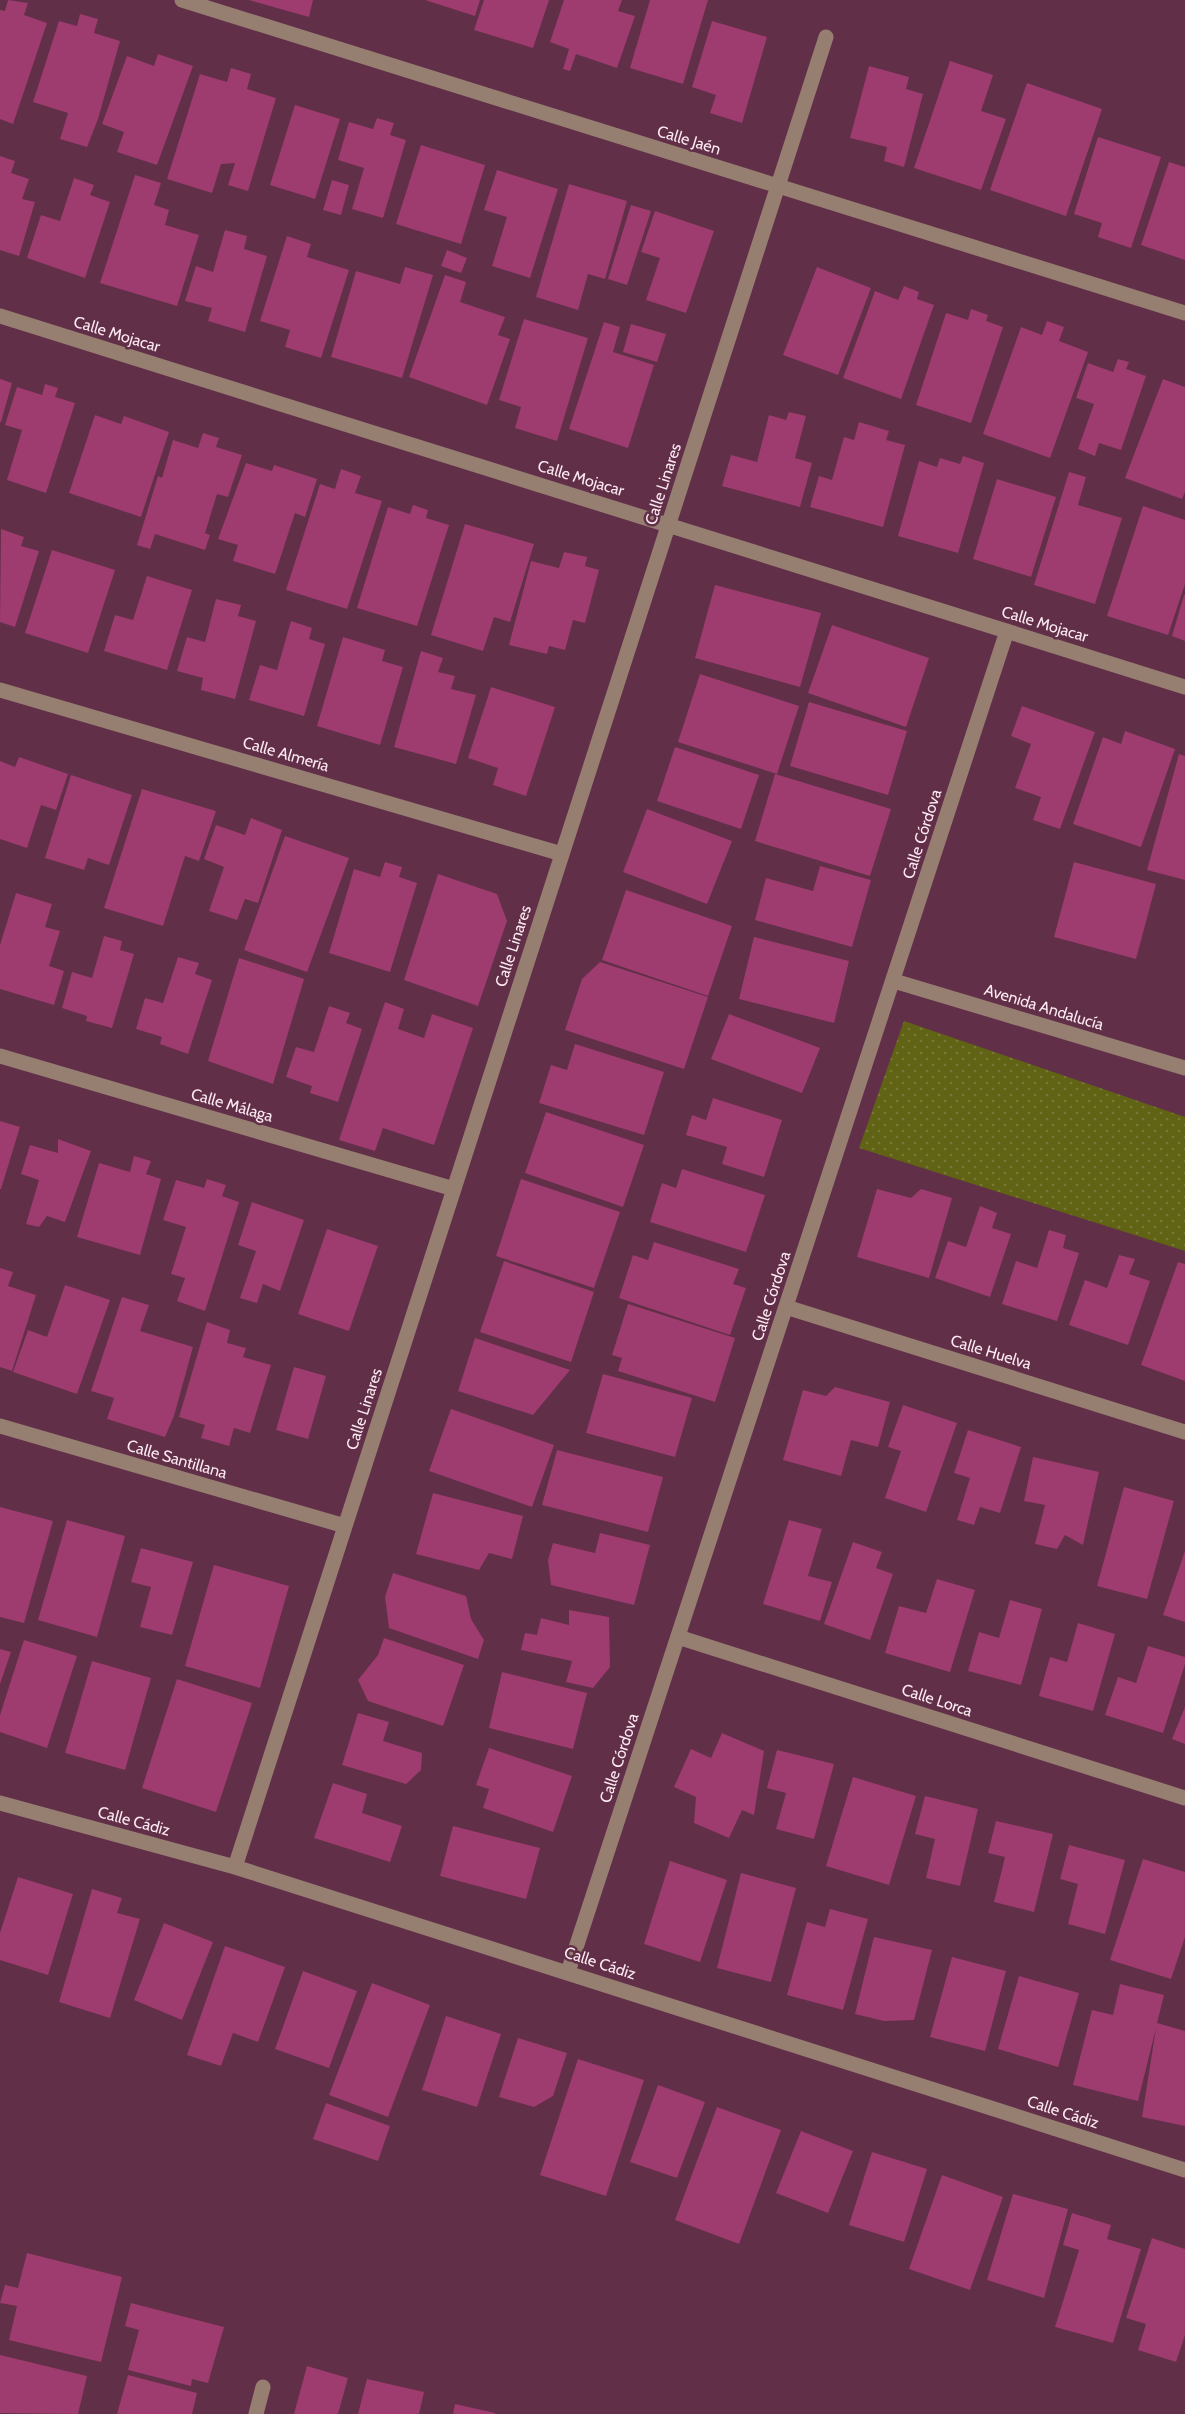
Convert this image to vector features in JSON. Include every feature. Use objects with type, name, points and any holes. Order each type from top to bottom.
[{"type":"street","name":"Calle Jaén","points":[[182,0],[1185,313]]},
{"type":"street","name":"Calle Linares","points":[[235,1867],[826,37]]},
{"type":"street","name":"Calle Mojacar","points":[[0,316],[1185,687]]},
{"type":"street","name":"Calle Córdova","points":[[568,1972],[1007,631]]},
{"type":"street","name":"Calle Almería","points":[[0,690],[562,854]]},
{"type":"street","name":"Avenida Andalucía","points":[[894,981],[1185,1068]]},
{"type":"street","name":"Calle Málaga","points":[[0,1056],[454,1189]]},
{"type":"street","name":"Calle Huelva","points":[[786,1307],[1185,1432]]},
{"type":"street","name":"Calle Santillana","points":[[0,1426],[345,1526]]},
{"type":"street","name":"Calle Lorca","points":[[678,1637],[1185,1798]]},
{"type":"street","name":"Calle Cádiz","points":[[0,1803],[235,1867],[1185,2170]]},
{"type":"street","points":[[256,2414],[263,2387]]},
{"type":"shaded area","points":[[904,1021],[1185,1117],[1185,1251],[859,1148]]},
{"type":"building","points":[[8,0],[28,3],[24,15],[47,23],[13,124],[0,119],[0,10],[5,11]]},
{"type":"building","points":[[249,0],[313,0],[309,17]]},
{"type":"building","points":[[425,0],[480,0],[475,16]]},
{"type":"building","points":[[484,0],[549,0],[533,48],[474,30]]},
{"type":"building","points":[[564,0],[622,0],[618,11],[635,16],[617,68],[576,54],[570,71],[563,69],[569,49],[550,42]]},
{"type":"building","points":[[650,0],[708,0],[683,84],[630,68]]},
{"type":"building","points":[[80,14],[98,19],[94,33],[120,41],[98,119],[87,147],[60,139],[68,113],[33,102],[59,21],[77,26]]},
{"type":"building","points":[[712,21],[767,37],[742,123],[710,113],[716,95],[692,87]]},
{"type":"building","points":[[158,54],[193,66],[157,165],[117,152],[124,132],[102,124],[127,56],[154,66]]},
{"type":"building","points":[[950,61],[993,75],[981,111],[1006,119],[981,190],[914,168]]},
{"type":"building","points":[[869,66],[909,77],[906,89],[923,94],[904,167],[884,161],[887,147],[850,138]]},
{"type":"building","points":[[231,68],[251,74],[247,89],[276,98],[248,191],[228,185],[235,163],[221,164],[212,193],[167,179],[200,74],[227,82]]},
{"type":"building","points":[[1027,83],[1102,109],[1066,216],[990,190]]},
{"type":"building","points":[[295,105],[340,119],[315,199],[270,185]]},
{"type":"building","points":[[377,118],[394,123],[390,135],[406,140],[383,218],[352,209],[364,168],[338,160],[349,122],[373,129]]},
{"type":"building","points":[[1098,137],[1161,157],[1131,248],[1098,237],[1102,223],[1074,214]]},
{"type":"building","points":[[421,145],[485,165],[461,244],[396,224]]},
{"type":"building","points":[[0,156],[15,161],[11,173],[29,179],[22,199],[35,202],[19,256],[0,250]]},
{"type":"building","points":[[1169,162],[1185,167],[1185,260],[1141,245]]},
{"type":"building","points":[[497,170],[558,189],[530,278],[492,266],[507,217],[484,210]]},
{"type":"building","points":[[135,175],[161,183],[154,205],[169,210],[165,225],[199,235],[177,306],[100,283]]},
{"type":"building","points":[[74,178],[94,185],[90,195],[110,202],[85,278],[27,258],[41,215],[60,221]]},
{"type":"building","points":[[332,180],[349,185],[341,215],[323,210]]},
{"type":"building","points":[[569,184],[627,201],[605,279],[588,274],[578,310],[536,297]]},
{"type":"building","points":[[631,205],[651,211],[627,285],[608,279]]},
{"type":"building","points":[[655,211],[714,231],[686,313],[646,300],[660,258],[641,252]]},
{"type":"building","points":[[225,230],[247,236],[244,249],[267,256],[245,332],[208,321],[212,308],[185,301],[196,266],[213,272]]},
{"type":"building","points":[[287,236],[311,244],[307,257],[349,270],[321,358],[285,347],[290,330],[260,321]]},
{"type":"building","points":[[447,250],[467,258],[461,273],[441,266]]},
{"type":"building","points":[[405,267],[433,275],[402,378],[331,357],[356,271],[400,284]]},
{"type":"building","points":[[817,267],[871,288],[838,375],[783,355]]},
{"type":"building","points":[[445,275],[466,282],[460,302],[505,317],[498,335],[510,339],[487,405],[409,377]]},
{"type":"building","points":[[904,286],[919,292],[917,299],[934,305],[901,399],[843,378],[875,291],[898,300]]},
{"type":"building","points":[[971,309],[988,315],[986,321],[1003,327],[971,423],[916,405],[946,313],[968,320]]},
{"type":"building","points":[[524,319],[588,338],[557,441],[515,428],[521,407],[499,400]]},
{"type":"building","points":[[1047,321],[1064,327],[1059,341],[1088,352],[1050,458],[983,434],[1021,327],[1042,335]]},
{"type":"building","points":[[604,322],[620,327],[613,352],[654,365],[628,448],[569,429]]},
{"type":"building","points":[[631,324],[666,334],[657,362],[623,352]]},
{"type":"building","points":[[1118,359],[1129,362],[1126,369],[1146,376],[1121,450],[1099,443],[1095,456],[1078,449],[1094,404],[1076,398],[1088,363],[1113,372]]},
{"type":"building","points":[[0,379],[12,383],[1,422],[0,422]]},
{"type":"building","points":[[1163,379],[1185,387],[1185,492],[1182,499],[1125,478]]},
{"type":"building","points":[[45,384],[58,388],[55,397],[75,403],[46,493],[7,480],[22,430],[5,425],[17,387],[42,395]]},
{"type":"building","points":[[789,412],[806,416],[795,458],[812,463],[800,507],[722,486],[731,455],[757,462],[769,415],[786,420]]},
{"type":"building","points":[[95,415],[121,424],[124,416],[169,432],[141,517],[69,493]]},
{"type":"building","points":[[859,422],[889,431],[886,440],[905,445],[883,527],[810,507],[819,476],[832,480],[844,437],[854,440]]},
{"type":"building","points":[[203,433],[219,438],[216,447],[242,455],[228,497],[217,494],[205,533],[210,535],[205,550],[155,534],[150,549],[137,545],[158,476],[162,478],[173,440],[198,448]]},
{"type":"building","points":[[963,456],[984,463],[958,553],[898,536],[919,461],[937,467],[940,458],[960,464]]},
{"type":"building","points":[[246,463],[272,471],[274,465],[317,479],[305,517],[295,513],[275,574],[233,561],[238,545],[218,539]]},
{"type":"building","points":[[341,469],[361,476],[355,493],[382,501],[347,609],[286,590],[320,484],[335,489]]},
{"type":"building","points":[[1069,472],[1086,477],[1078,505],[1122,518],[1095,604],[1034,585]]},
{"type":"building","points":[[997,479],[1056,497],[1031,577],[973,559]]},
{"type":"building","points":[[413,505],[428,510],[426,518],[449,525],[417,626],[357,608],[388,507],[410,514]]},
{"type":"building","points":[[1143,506],[1185,520],[1185,584],[1168,635],[1107,616]]},
{"type":"building","points":[[465,524],[534,544],[510,622],[494,617],[483,651],[431,635]]},
{"type":"building","points":[[1,529],[24,537],[21,546],[39,551],[15,627],[0,622]]},
{"type":"building","points":[[52,550],[115,570],[88,653],[25,633]]},
{"type":"building","points":[[564,552],[587,557],[585,566],[599,570],[585,623],[573,620],[565,650],[549,646],[547,654],[509,645],[531,561],[559,568]]},
{"type":"building","points":[[147,576],[192,590],[167,670],[104,651],[115,615],[133,620]]},
{"type":"building","points":[[715,585],[821,613],[800,687],[695,658]]},
{"type":"building","points":[[1185,595],[1185,641],[1172,636]]},
{"type":"building","points":[[216,599],[241,605],[238,616],[256,621],[235,699],[201,690],[203,678],[177,671],[187,637],[205,642]]},
{"type":"building","points":[[291,621],[312,628],[309,639],[325,644],[304,716],[249,700],[260,665],[277,670]]},
{"type":"building","points":[[832,625],[929,658],[906,727],[808,693]]},
{"type":"building","points":[[343,637],[385,650],[382,661],[403,667],[380,745],[317,726]]},
{"type":"building","points":[[421,651],[443,658],[438,672],[455,676],[451,689],[476,695],[456,764],[394,747]]},
{"type":"building","points":[[700,674],[799,706],[777,774],[678,742]]},
{"type":"building","points":[[491,687],[555,707],[526,796],[493,785],[498,768],[468,758]]},
{"type":"building","points":[[809,702],[907,731],[888,795],[790,766]]},
{"type":"building","points":[[1022,706],[1095,732],[1060,829],[1033,820],[1041,797],[1015,788],[1031,744],[1011,736]]},
{"type":"building","points":[[1125,731],[1175,749],[1141,847],[1073,824],[1103,737],[1121,744]]},
{"type":"building","points":[[675,747],[759,775],[741,829],[657,801]]},
{"type":"building","points":[[1179,754],[1185,756],[1185,880],[1147,870]]},
{"type":"building","points":[[19,757],[68,774],[56,810],[41,805],[27,848],[0,839],[0,761],[15,767]]},
{"type":"building","points":[[775,774],[891,809],[870,876],[755,841]]},
{"type":"building","points":[[71,775],[132,795],[109,865],[88,858],[84,870],[45,858]]},
{"type":"building","points":[[142,789],[216,811],[199,861],[185,856],[163,926],[104,908]]},
{"type":"building","points":[[647,809],[732,841],[707,904],[623,872]]},
{"type":"building","points":[[251,818],[282,830],[258,903],[245,899],[237,920],[209,911],[224,867],[204,859],[216,825],[245,835]]},
{"type":"building","points":[[285,836],[349,858],[307,972],[244,950]]},
{"type":"building","points":[[385,862],[402,867],[399,877],[417,883],[390,972],[329,953],[354,869],[380,877]]},
{"type":"building","points":[[1074,862],[1156,884],[1136,959],[1054,937]]},
{"type":"building","points":[[820,866],[871,880],[852,947],[755,920],[766,878],[813,891]]},
{"type":"building","points":[[438,874],[497,894],[507,921],[478,1006],[404,980]]},
{"type":"building","points":[[626,890],[732,926],[708,996],[602,960]]},
{"type":"building","points":[[16,893],[52,904],[45,927],[60,931],[49,966],[64,971],[54,1005],[0,989],[0,945]]},
{"type":"building","points":[[104,936],[122,941],[120,950],[134,954],[112,1028],[86,1021],[87,1016],[62,1008],[72,972],[92,978]]},
{"type":"building","points":[[754,937],[849,961],[834,1023],[739,999]]},
{"type":"building","points":[[178,957],[199,963],[195,974],[212,980],[188,1054],[160,1044],[162,1037],[136,1029],[145,998],[163,1003]]},
{"type":"building","points":[[239,958],[304,979],[273,1084],[208,1061]]},
{"type":"building","points":[[600,962],[708,997],[684,1069],[565,1030],[582,979]]},
{"type":"building","points":[[385,1002],[404,1009],[398,1029],[424,1038],[432,1014],[473,1028],[434,1145],[383,1128],[375,1151],[339,1140]]},
{"type":"building","points":[[329,1006],[350,1013],[346,1023],[362,1029],[338,1102],[310,1093],[312,1086],[286,1077],[296,1047],[314,1052]]},
{"type":"building","points":[[729,1014],[820,1048],[802,1093],[711,1059]]},
{"type":"building","points":[[575,1044],[664,1072],[644,1135],[539,1103],[551,1065],[567,1070]]},
{"type":"building","points":[[713,1098],[782,1120],[764,1177],[722,1164],[727,1147],[686,1135],[692,1115],[706,1120]]},
{"type":"building","points":[[546,1112],[644,1145],[623,1207],[525,1173]]},
{"type":"building","points":[[0,1121],[20,1127],[1,1189],[0,1189]]},
{"type":"building","points":[[58,1139],[91,1151],[65,1222],[47,1216],[39,1227],[26,1224],[39,1180],[21,1174],[30,1145],[58,1153]]},
{"type":"building","points":[[134,1156],[151,1161],[146,1174],[161,1179],[140,1255],[77,1237],[99,1163],[130,1172]]},
{"type":"building","points":[[682,1169],[765,1195],[746,1252],[650,1222],[662,1183],[676,1188]]},
{"type":"building","points":[[207,1179],[226,1185],[222,1196],[239,1202],[205,1311],[177,1301],[185,1278],[171,1274],[186,1227],[163,1220],[176,1180],[204,1188]]},
{"type":"building","points":[[521,1179],[620,1212],[594,1288],[496,1256]]},
{"type":"building","points":[[877,1189],[911,1198],[921,1189],[952,1198],[929,1278],[857,1257]]},
{"type":"building","points":[[252,1202],[304,1220],[280,1291],[263,1284],[257,1303],[240,1298],[256,1251],[238,1245]]},
{"type":"building","points":[[980,1206],[997,1213],[992,1228],[1011,1234],[990,1297],[935,1278],[948,1241],[966,1247]]},
{"type":"building","points":[[327,1229],[378,1246],[349,1331],[298,1314]]},
{"type":"building","points":[[1049,1230],[1066,1235],[1063,1248],[1079,1253],[1057,1321],[1002,1304],[1016,1261],[1037,1268]]},
{"type":"building","points":[[654,1242],[739,1269],[733,1284],[746,1288],[730,1335],[619,1298],[633,1255],[648,1260]]},
{"type":"building","points":[[1119,1255],[1135,1259],[1129,1274],[1150,1281],[1128,1345],[1069,1325],[1085,1280],[1107,1288]]},
{"type":"building","points":[[504,1261],[594,1292],[571,1362],[480,1332]]},
{"type":"building","points":[[1178,1262],[1185,1264],[1185,1381],[1141,1365]]},
{"type":"building","points":[[0,1268],[13,1272],[8,1286],[36,1295],[12,1371],[0,1367]]},
{"type":"building","points":[[65,1285],[110,1300],[77,1394],[13,1372],[28,1330],[47,1337]]},
{"type":"building","points":[[122,1297],[149,1305],[140,1331],[193,1347],[174,1416],[165,1437],[107,1419],[114,1398],[91,1391]]},
{"type":"building","points":[[628,1304],[735,1338],[715,1402],[618,1371],[622,1358],[612,1355]]},
{"type":"building","points":[[207,1322],[230,1330],[227,1343],[246,1348],[243,1357],[271,1365],[250,1433],[234,1428],[229,1446],[201,1438],[205,1425],[179,1417]]},
{"type":"building","points":[[475,1338],[570,1370],[533,1415],[458,1391]]},
{"type":"building","points":[[294,1367],[326,1376],[308,1439],[276,1430]]},
{"type":"building","points":[[603,1374],[692,1398],[675,1457],[586,1433]]},
{"type":"building","points":[[835,1387],[890,1402],[878,1447],[851,1440],[841,1476],[783,1460],[803,1390],[826,1396]]},
{"type":"building","points":[[903,1405],[957,1423],[926,1512],[885,1498],[901,1451],[888,1447]]},
{"type":"building","points":[[451,1409],[554,1445],[532,1507],[429,1471]]},
{"type":"building","points":[[968,1430],[1021,1447],[1000,1513],[980,1507],[974,1525],[957,1520],[970,1478],[954,1473]]},
{"type":"building","points":[[557,1450],[663,1477],[648,1532],[542,1505]]},
{"type":"building","points":[[1033,1457],[1099,1472],[1083,1545],[1065,1535],[1057,1549],[1035,1544],[1045,1505],[1024,1501]]},
{"type":"building","points":[[1124,1487],[1174,1501],[1147,1599],[1097,1586]]},
{"type":"building","points":[[433,1493],[523,1516],[512,1559],[489,1553],[479,1570],[416,1554]]},
{"type":"building","points":[[0,1507],[53,1521],[24,1623],[0,1617]]},
{"type":"building","points":[[67,1520],[125,1536],[97,1637],[38,1620]]},
{"type":"building","points":[[789,1520],[822,1529],[808,1576],[832,1582],[820,1621],[763,1604]]},
{"type":"building","points":[[600,1533],[650,1545],[634,1605],[551,1585],[548,1560],[553,1543],[595,1553]]},
{"type":"building","points":[[853,1542],[882,1552],[876,1568],[893,1574],[870,1640],[824,1624]]},
{"type":"building","points":[[141,1548],[193,1562],[172,1635],[140,1627],[151,1587],[131,1582]]},
{"type":"building","points":[[1185,1551],[1185,1622],[1163,1615]]},
{"type":"building","points":[[214,1565],[289,1586],[260,1688],[185,1666]]},
{"type":"building","points":[[393,1573],[466,1596],[471,1619],[484,1640],[478,1659],[389,1628],[385,1597]]},
{"type":"building","points":[[937,1579],[975,1590],[950,1672],[885,1653],[899,1606],[926,1613]]},
{"type":"building","points":[[1010,1600],[1042,1609],[1021,1685],[968,1671],[979,1632],[999,1638]]},
{"type":"building","points":[[569,1610],[609,1617],[610,1667],[593,1688],[566,1682],[572,1661],[521,1650],[525,1633],[537,1635],[541,1618],[569,1625]]},
{"type":"building","points":[[1078,1623],[1115,1634],[1093,1711],[1039,1696],[1050,1657],[1067,1662]]},
{"type":"building","points":[[384,1638],[464,1665],[443,1726],[368,1701],[358,1680],[378,1655]]},
{"type":"building","points":[[24,1640],[77,1656],[47,1748],[0,1732],[0,1715]]},
{"type":"building","points":[[1148,1646],[1185,1657],[1185,1664],[1163,1733],[1105,1715],[1118,1677],[1136,1683]]},
{"type":"building","points":[[0,1649],[11,1652],[0,1684]]},
{"type":"building","points":[[92,1661],[151,1678],[125,1770],[65,1753]]},
{"type":"building","points":[[502,1672],[587,1693],[573,1749],[489,1728]]},
{"type":"building","points":[[177,1679],[252,1703],[216,1812],[142,1788]]},
{"type":"building","points":[[1185,1707],[1185,1744],[1172,1739]]},
{"type":"building","points":[[358,1713],[389,1722],[383,1741],[422,1753],[421,1770],[406,1784],[342,1765]]},
{"type":"building","points":[[722,1733],[764,1751],[754,1815],[742,1810],[729,1838],[694,1823],[696,1797],[674,1787],[691,1749],[711,1758]]},
{"type":"building","points":[[489,1748],[572,1776],[553,1832],[483,1808],[489,1789],[476,1785]]},
{"type":"building","points":[[777,1750],[834,1764],[814,1839],[776,1829],[786,1793],[767,1788]]},
{"type":"building","points":[[853,1777],[916,1796],[889,1885],[826,1866]]},
{"type":"building","points":[[333,1783],[367,1794],[362,1813],[402,1826],[390,1862],[314,1838]]},
{"type":"building","points":[[925,1796],[978,1809],[960,1886],[926,1878],[935,1839],[915,1834]]},
{"type":"building","points":[[996,1821],[1053,1834],[1034,1912],[994,1902],[1005,1857],[988,1853]]},
{"type":"building","points":[[453,1826],[540,1848],[526,1899],[440,1876]]},
{"type":"building","points":[[1069,1845],[1125,1860],[1105,1934],[1068,1924],[1078,1884],[1060,1879]]},
{"type":"building","points":[[1143,1859],[1185,1872],[1185,1937],[1171,1979],[1110,1960]]},
{"type":"building","points":[[670,1861],[727,1880],[700,1962],[644,1944]]},
{"type":"building","points":[[741,1873],[796,1888],[771,1982],[717,1968]]},
{"type":"building","points":[[18,1877],[73,1894],[48,1975],[0,1960],[0,1933]]},
{"type":"building","points":[[92,1889],[122,1898],[117,1913],[140,1919],[110,2018],[59,2002]]},
{"type":"building","points":[[830,1909],[868,1919],[843,2010],[787,1995],[807,1922],[825,1927]]},
{"type":"building","points":[[164,1923],[213,1942],[182,2020],[134,2000]]},
{"type":"building","points":[[874,1937],[932,1950],[914,2020],[884,2021],[855,2014]]},
{"type":"building","points":[[225,1946],[285,1967],[258,2042],[233,2033],[221,2066],[187,2055]]},
{"type":"building","points":[[952,1957],[1006,1971],[985,2051],[930,2037]]},
{"type":"building","points":[[303,1971],[357,1991],[329,2068],[275,2049]]},
{"type":"building","points":[[1019,1976],[1079,1993],[1058,2067],[998,2049]]},
{"type":"building","points":[[372,1983],[430,2005],[388,2117],[329,2095]]},
{"type":"building","points":[[1120,1984],[1164,1995],[1157,2023],[1185,2031],[1185,2126],[1142,2117],[1156,2028],[1138,2101],[1073,2085],[1092,2010],[1113,2015]]},
{"type":"building","points":[[446,2016],[501,2034],[477,2107],[422,2090]]},
{"type":"building","points":[[518,2038],[567,2053],[553,2096],[534,2107],[499,2097]]},
{"type":"building","points":[[578,2059],[644,2080],[606,2196],[540,2175]]},
{"type":"building","points":[[658,2085],[705,2102],[677,2178],[630,2162]]},
{"type":"building","points":[[326,2103],[390,2126],[378,2161],[313,2139]]},
{"type":"building","points":[[717,2107],[781,2130],[739,2244],[675,2220]]},
{"type":"building","points":[[801,2131],[853,2151],[828,2213],[776,2193]]},
{"type":"building","points":[[872,2152],[927,2169],[904,2242],[849,2225]]},
{"type":"building","points":[[942,2175],[1003,2197],[970,2290],[909,2269]]},
{"type":"building","points":[[1013,2194],[1068,2209],[1044,2298],[987,2280]]},
{"type":"building","points":[[1072,2213],[1111,2225],[1107,2239],[1141,2249],[1113,2343],[1055,2327],[1079,2250],[1063,2245]]},
{"type":"building","points":[[1152,2238],[1185,2249],[1185,2335],[1176,2362],[1138,2350],[1146,2324],[1126,2318]]},
{"type":"building","points":[[27,2253],[122,2277],[101,2362],[9,2340],[17,2306],[0,2303],[5,2285],[18,2288]]},
{"type":"building","points":[[131,2303],[224,2327],[208,2383],[192,2379],[191,2386],[128,2370],[139,2330],[125,2326]]},
{"type":"building","points":[[0,2355],[87,2376],[78,2414],[0,2413]]},
{"type":"building","points":[[307,2366],[348,2378],[338,2414],[294,2414]]},
{"type":"building","points":[[128,2375],[197,2393],[192,2414],[117,2414]]},
{"type":"building","points":[[367,2379],[424,2392],[419,2414],[358,2414]]},
{"type":"building","points":[[455,2404],[495,2413],[495,2414],[453,2414]]}]
